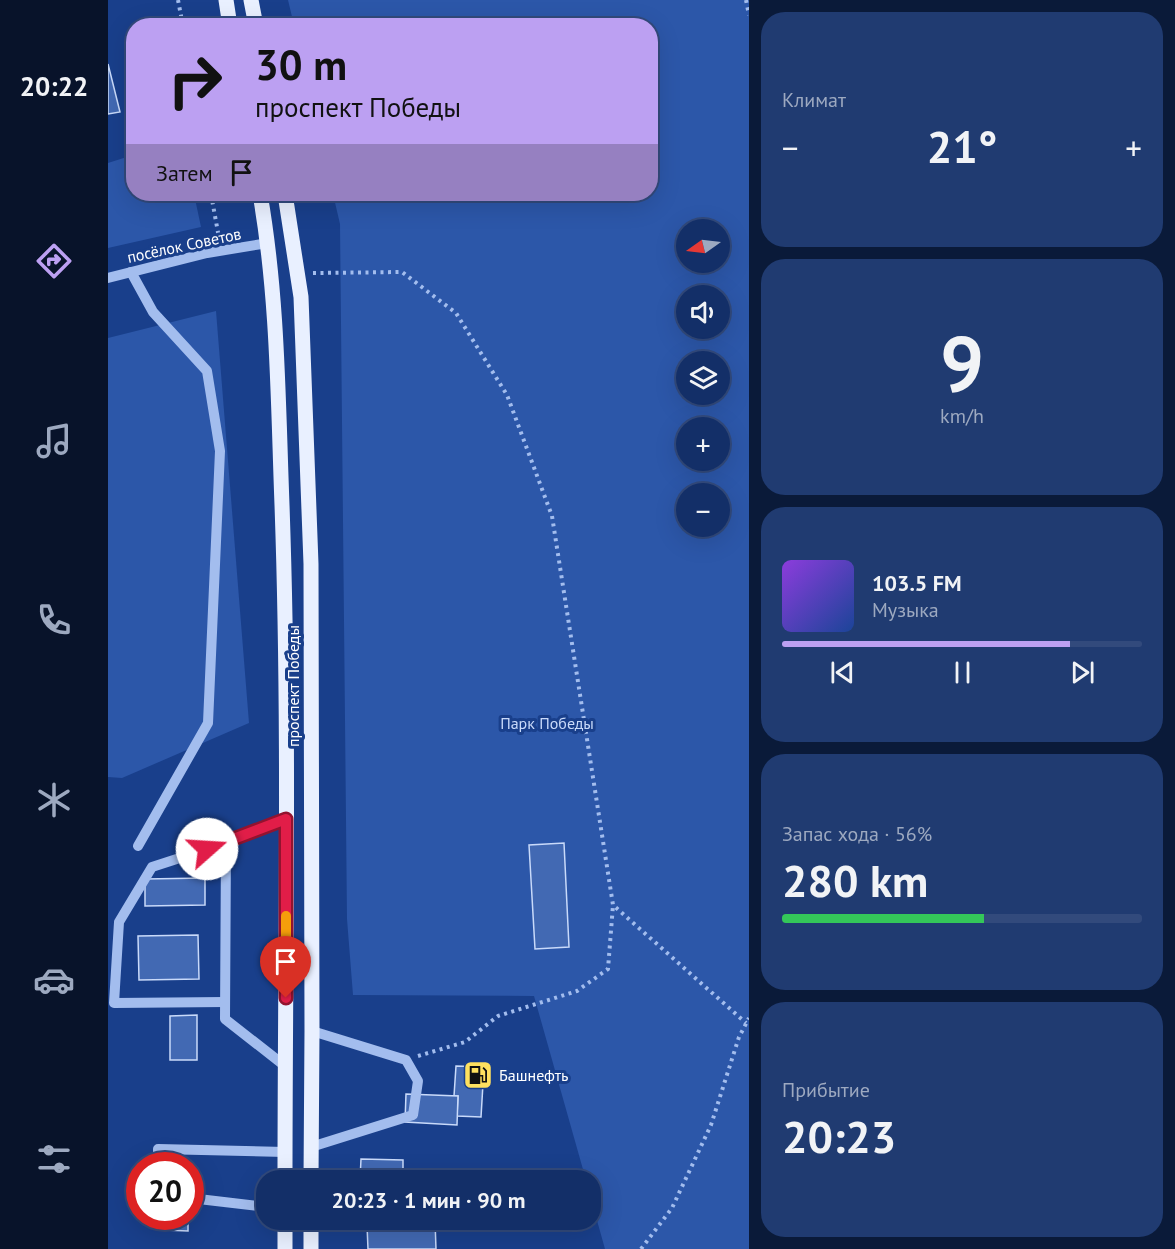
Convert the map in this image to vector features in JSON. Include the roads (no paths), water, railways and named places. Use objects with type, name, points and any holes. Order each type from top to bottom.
[{"type":"main road","points":[[226,0],[229,18]]},
{"type":"main road","points":[[251,0],[254,18]]},
{"type":"main road","name":"проспект Победы","points":[[261,201],[275,309],[285,568],[285,1170]]},
{"type":"main road","name":"проспект Победы","points":[[286,201],[301,297],[311,564],[311,1170]]},
{"type":"main road","points":[[268,243],[292,240]]},
{"type":"main road","points":[[285,1230],[285,1249]]},
{"type":"main road","points":[[310,1230],[310,1249]]},
{"type":"street","name":"посёлок Советов","points":[[108,278],[221,251],[268,243]]},
{"type":"street","points":[[131,272],[153,312],[207,371],[220,451],[208,723],[138,846]]},
{"type":"street","points":[[225,1002],[114,1002],[119,922],[152,867],[226,843],[286,819]]},
{"type":"street","points":[[226,843],[225,1019],[285,1066]]},
{"type":"street","points":[[311,1147],[413,1115],[418,1081],[406,1060],[312,1031]]},
{"type":"street","points":[[158,1152],[158,1149],[285,1152]]},
{"type":"street","points":[[204,1200],[256,1206]]},
{"type":"place","name":"Башнефть","points":[[478,1075]]},
{"type":"park label","name":"Парк Победы","points":[[547,723]]}]
